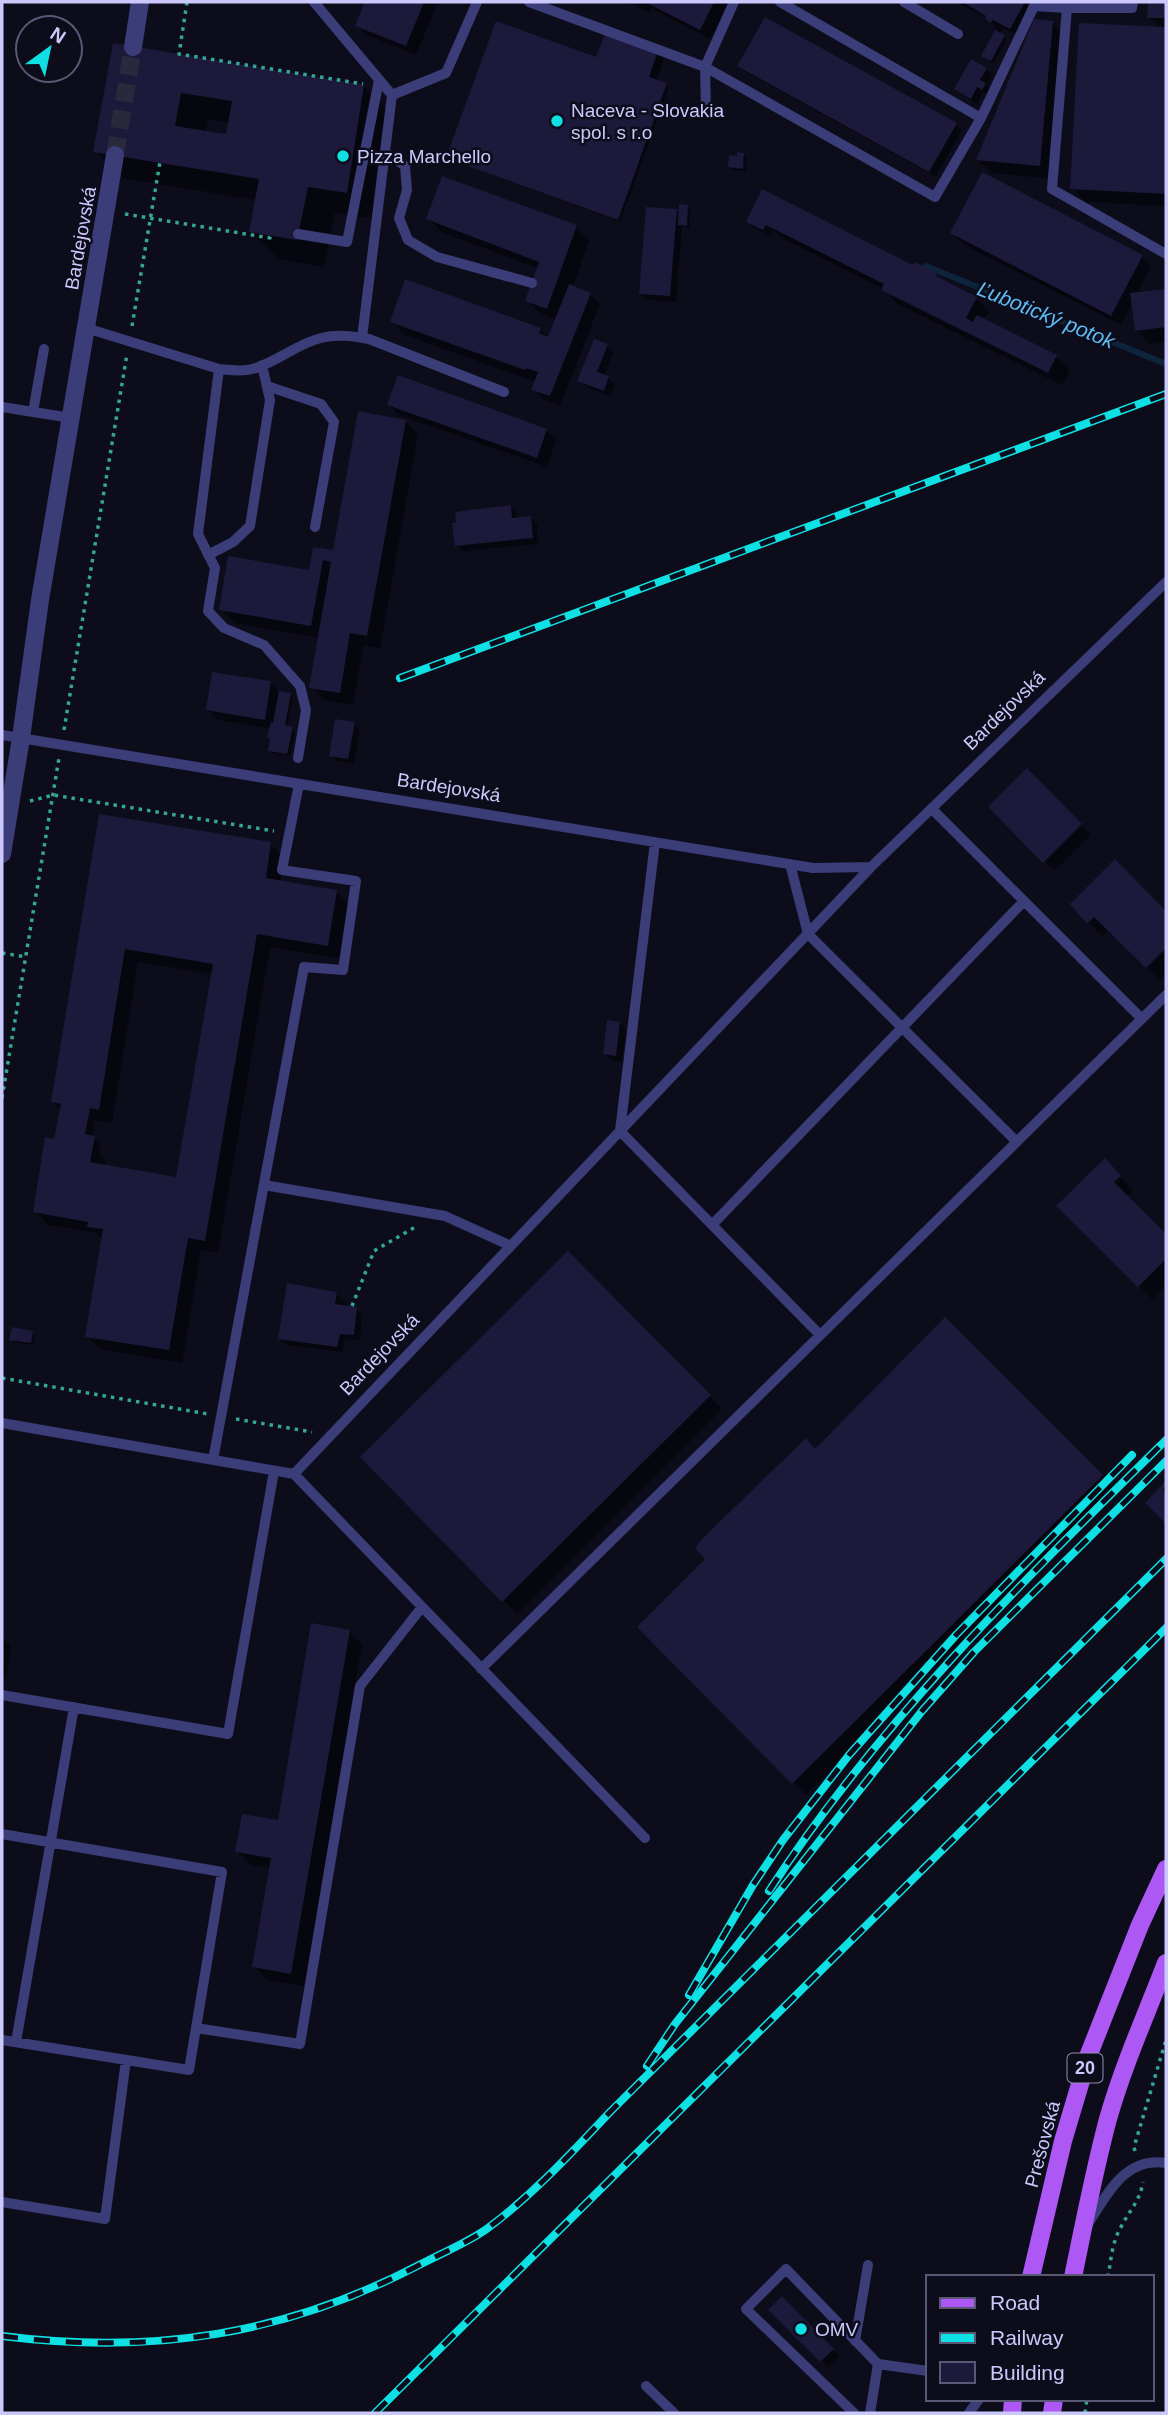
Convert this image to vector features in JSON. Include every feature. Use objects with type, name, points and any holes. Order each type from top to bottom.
[{"type":"main road","name":"Prešovská","points":[[1031,2275],[1063,2141],[1089,2054],[1140,1925],[1166,1869]]},
{"type":"main road","name":"20","points":[[1073,2275],[1109,2117],[1166,1963]]},
{"type":"street","points":[[133,47],[140,2]]},
{"type":"street","name":"Bardejovská","points":[[2,854],[40,600],[115,155]]},
{"type":"lane","points":[[314,2],[378,85],[392,95]]},
{"type":"lane","points":[[392,95],[446,74],[477,2]]},
{"type":"lane","points":[[529,2],[705,67],[935,197],[981,118],[1035,4],[1067,8],[1132,8],[1133,2]]},
{"type":"lane","points":[[706,111],[705,67],[734,2]]},
{"type":"lane","points":[[780,2],[981,118]]},
{"type":"lane","points":[[904,2],[958,34]]},
{"type":"lane","points":[[1067,8],[1052,190],[1166,254]]},
{"type":"lane","points":[[298,234],[347,242],[378,85]]},
{"type":"lane","points":[[362,338],[392,95]]},
{"type":"lane","points":[[385,152],[405,166],[407,190],[399,218],[408,240],[437,257],[532,283]]},
{"type":"lane","points":[[86,328],[219,369],[250,370],[317,338],[334,335],[362,338],[505,392]]},
{"type":"lane","points":[[33,412],[44,349]]},
{"type":"lane","points":[[208,555],[233,542],[250,526],[270,400],[262,365]]},
{"type":"lane","points":[[219,369],[198,534],[215,568],[208,611],[224,628],[264,645],[300,686],[306,710],[298,758]]},
{"type":"lane","points":[[267,386],[321,404],[334,422],[315,527]]},
{"type":"lane","points":[[2,407],[71,418]]},
{"type":"lane","name":"Bardejovská","points":[[294,1475],[871,867],[1166,582]]},
{"type":"lane","name":"Bardejovská","points":[[2,735],[813,868],[871,867]]},
{"type":"lane","points":[[213,1460],[304,967],[343,970],[355,881],[282,870],[299,784]]},
{"type":"lane","points":[[932,808],[1142,1019]]},
{"type":"lane","points":[[655,842],[620,1131],[820,1335]]},
{"type":"lane","points":[[790,864],[807,934],[1017,1142]]},
{"type":"lane","points":[[712,1225],[1024,901]]},
{"type":"lane","points":[[481,1669],[1166,995]]},
{"type":"lane","points":[[264,1185],[437,1214],[511,1246]]},
{"type":"lane","points":[[2,1423],[294,1475],[645,1838]]},
{"type":"lane","points":[[2,1695],[228,1734],[274,1471]]},
{"type":"lane","points":[[196,2028],[300,2044],[360,1686],[422,1607]]},
{"type":"lane","points":[[16,2042],[74,1707]]},
{"type":"lane","points":[[2,1834],[222,1872],[189,2070],[2,2040]]},
{"type":"lane","points":[[2,2202],[105,2219],[127,2060]]},
{"type":"lane","points":[[1082,2232],[1116,2180],[1128,2170],[1144,2163],[1166,2163]]},
{"type":"lane","points":[[855,2341],[868,2265]]},
{"type":"lane","points":[[854,2413],[746,2309],[786,2269],[878,2364],[926,2371]]},
{"type":"lane","points":[[870,2413],[878,2364]]},
{"type":"lane","points":[[646,2386],[674,2413]]},
{"type":"path","points":[[187,2],[179,54],[378,85]]},
{"type":"path","points":[[2,1098],[160,162]]},
{"type":"path","points":[[105,211],[270,236]]},
{"type":"path","points":[[10,805],[53,795],[290,834]]},
{"type":"path","points":[[2,953],[26,957]]},
{"type":"path","points":[[352,1306],[374,1251],[437,1214]]},
{"type":"path","points":[[2,1378],[331,1436]]},
{"type":"building","points":[[365,2],[424,2],[406,46],[355,26]]},
{"type":"building","points":[[645,2],[714,2],[700,30]]},
{"type":"building","points":[[963,2],[1025,2],[1010,29],[993,20],[991,23],[985,19],[986,16]]},
{"type":"building","points":[[1148,2],[1166,2],[1166,18],[1147,18]]},
{"type":"building","points":[[765,17],[957,123],[929,172],[737,66]]},
{"type":"building","points":[[1034,19],[1053,21],[1040,166],[976,160]]},
{"type":"building","name":"Naceva - Slovakia spol. s r.o","points":[[496,21],[596,57],[606,32],[658,51],[649,77],[667,83],[618,220],[446,158]]},
{"type":"building","points":[[1079,23],[1166,27],[1166,194],[1070,189]]},
{"type":"building","points":[[995,30],[1005,35],[991,61],[981,56]]},
{"type":"building","points":[[113,43],[364,85],[347,193],[308,187],[297,240],[249,232],[259,179],[93,152]],"holes":[[[181,93],[232,101],[226,134],[175,126]]]},
{"type":"building","points":[[971,59],[987,68],[980,80],[986,83],[982,90],[977,87],[971,99],[954,89]]},
{"type":"building","points":[[737,152],[744,153],[743,169],[728,167],[729,155],[737,156]]},
{"type":"building","points":[[982,172],[1143,255],[1111,316],[950,233]]},
{"type":"building","points":[[442,176],[577,225],[547,309],[525,301],[539,262],[426,219]]},
{"type":"building","points":[[762,189],[913,265],[915,262],[937,273],[936,276],[977,297],[966,318],[973,322],[977,315],[1057,355],[1048,373],[881,290],[884,284],[766,225],[763,230],[746,222]]},
{"type":"building","points":[[679,204],[688,205],[687,226],[678,225]]},
{"type":"building","points":[[646,207],[677,209],[670,296],[639,294]]},
{"type":"building","points":[[405,279],[541,328],[539,333],[548,337],[569,284],[591,293],[550,396],[531,390],[538,372],[527,368],[525,370],[390,322]]},
{"type":"building","points":[[1166,289],[1166,327],[1135,331],[1130,293]]},
{"type":"building","points":[[594,339],[608,344],[597,372],[609,376],[604,391],[577,381]]},
{"type":"building","points":[[398,375],[547,429],[537,458],[387,405]]},
{"type":"building","points":[[358,411],[406,420],[367,636],[350,633],[340,693],[309,688],[331,562],[323,560],[311,626],[219,610],[228,556],[309,570],[313,547],[333,550]]},
{"type":"building","points":[[511,505],[512,518],[531,516],[533,538],[455,546],[452,523],[456,523],[455,512]]},
{"type":"building","points":[[212,672],[271,681],[265,720],[206,710]]},
{"type":"building","points":[[279,691],[291,693],[285,725],[293,727],[287,754],[268,751],[270,738],[267,737],[271,722],[273,723]]},
{"type":"building","points":[[335,719],[355,722],[348,759],[329,756]]},
{"type":"building","points":[[1027,768],[1082,824],[1043,863],[988,807]]},
{"type":"building","points":[[99,814],[271,842],[266,878],[337,890],[328,946],[257,934],[205,1241],[188,1238],[169,1350],[85,1337],[103,1229],[87,1227],[88,1222],[33,1212],[45,1137],[54,1139],[61,1104],[51,1102]],"holes":[[[125,949],[213,964],[176,1177],[90,1162],[95,1136],[85,1134],[90,1108],[99,1110]]]},
{"type":"building","points":[[1115,859],[1166,911],[1166,948],[1146,968],[1094,917],[1087,924],[1070,904]]},
{"type":"building","points":[[607,1020],[620,1022],[616,1056],[603,1054]]},
{"type":"building","points":[[1105,1158],[1121,1176],[1114,1182],[1166,1234],[1166,1259],[1138,1287],[1056,1206]]},
{"type":"building","points":[[568,1251],[711,1395],[502,1602],[360,1457]]},
{"type":"building","points":[[287,1283],[337,1292],[335,1304],[357,1307],[354,1335],[340,1334],[337,1347],[278,1339]]},
{"type":"building","points":[[945,1317],[1103,1475],[792,1784],[637,1627],[705,1559],[695,1548],[702,1539],[806,1438],[815,1449]]},
{"type":"building","points":[[12,1327],[33,1331],[31,1343],[9,1340]]},
{"type":"building","points":[[1166,1481],[1162,1490],[1166,1494],[1164,1522],[1145,1503]]},
{"type":"building","points":[[311,1623],[350,1630],[291,1974],[252,1967],[271,1858],[235,1852],[242,1814],[278,1820]]},
{"type":"building","name":"OMV","points":[[782,2296],[834,2349],[820,2362],[768,2310]]},
{"type":"waterway","name":"Ľubotický potok","points":[[926,266],[1166,364]]},
{"type":"tunnel","points":[[115,155],[133,47]]},
{"type":"railway","points":[[400,678],[1166,394]]},
{"type":"railway","points":[[769,1891],[857,1769],[905,1711],[1059,1546],[1166,1440]]},
{"type":"railway","points":[[689,1995],[753,1885],[783,1840],[849,1755],[956,1635],[1132,1455]]},
{"type":"railway","points":[[647,2066],[675,2024],[922,1711],[974,1652],[1166,1461]]},
{"type":"railway","points":[[2,2336],[113,2343],[218,2334],[270,2323],[372,2288],[481,2233],[552,2172],[1166,1559]]},
{"type":"railway","points":[[375,2413],[1166,1628]]},
{"type":"place","name":"Naceva - Slovakia spol. s r.o","points":[[557,121]]},
{"type":"place","name":"Pizza Marchello","points":[[343,156]]},
{"type":"place","name":"OMV","points":[[801,2329]]}]
